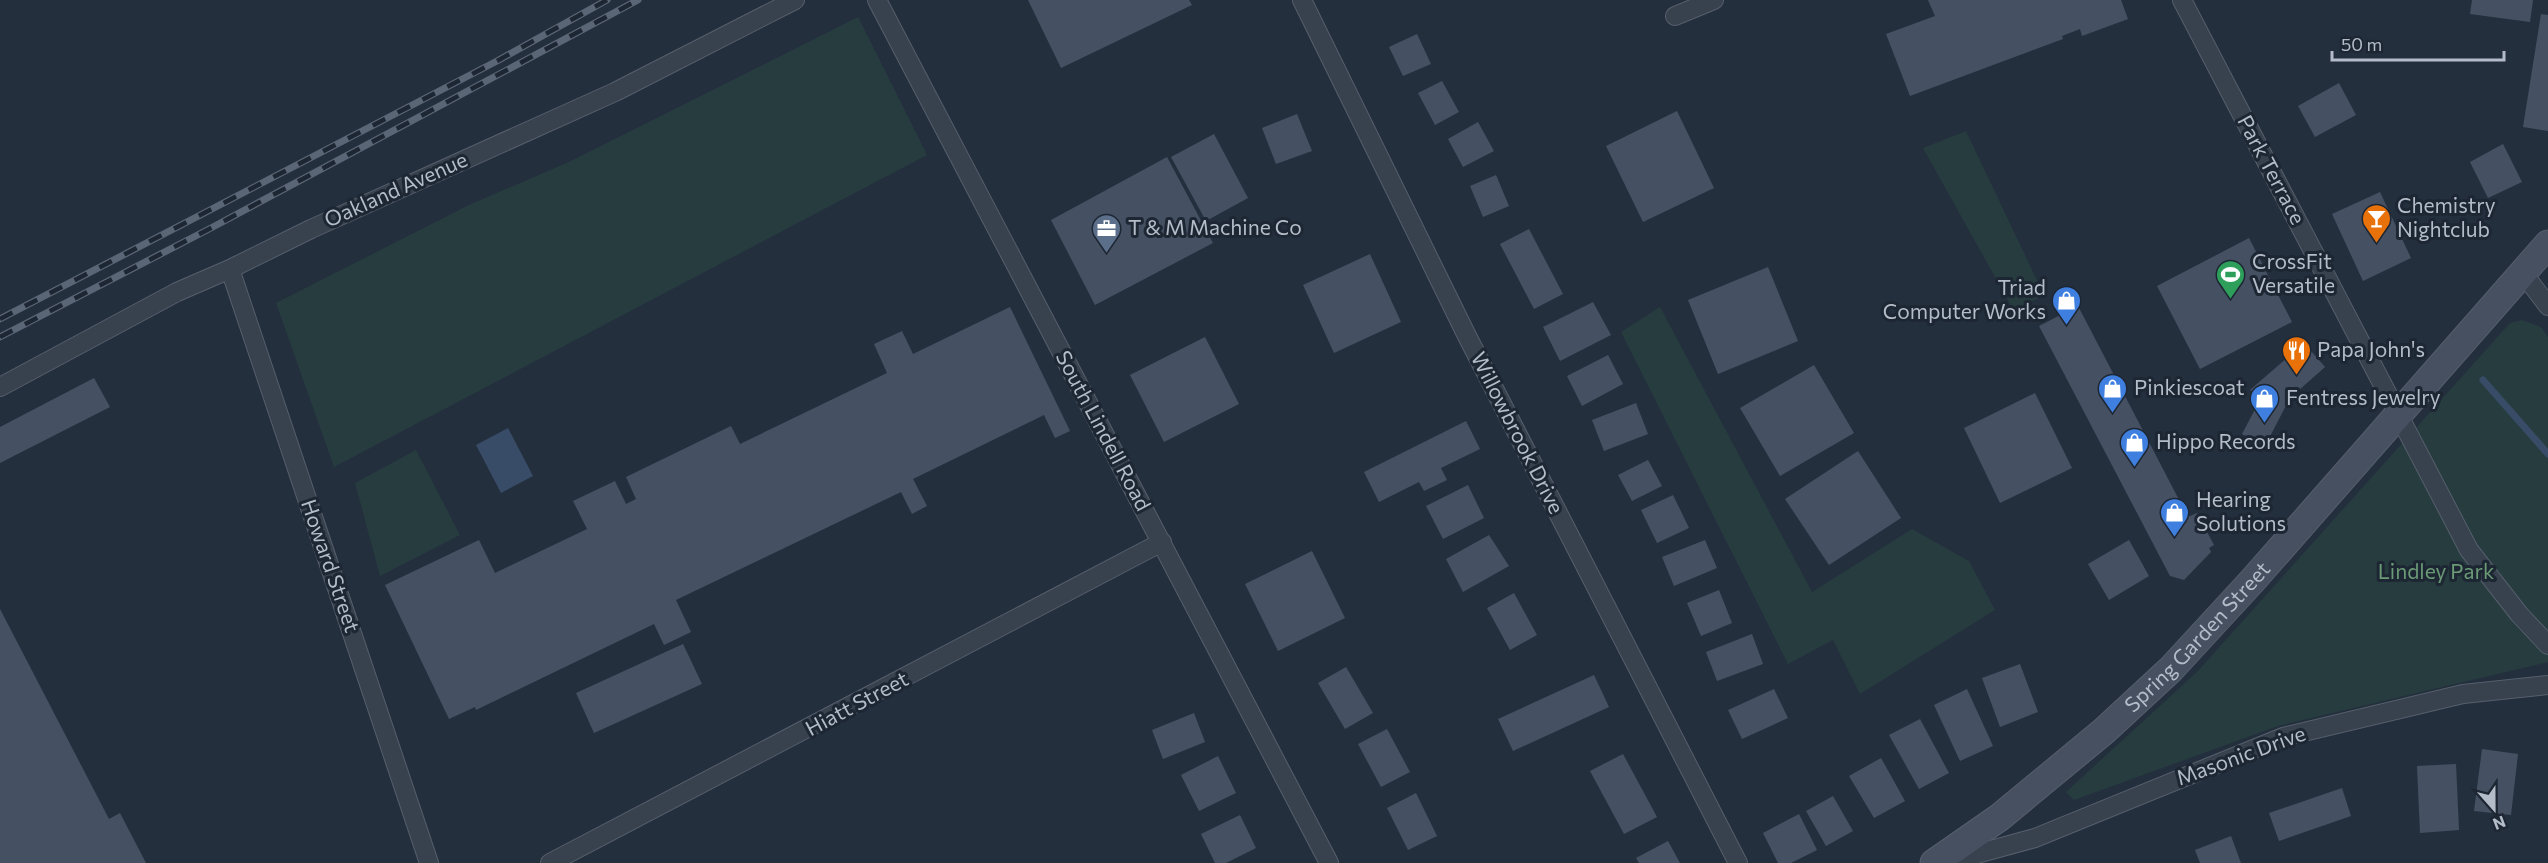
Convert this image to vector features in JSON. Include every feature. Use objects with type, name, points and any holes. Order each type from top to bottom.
[{"type":"main road","name":"Spring Garden Street","points":[[1934,863],[2000,817],[2104,731],[2171,669],[2253,580],[2548,244]]},
{"type":"street","name":"Oakland Avenue","points":[[0,387],[177,292],[230,269],[310,229],[615,92],[795,0]]},
{"type":"street","name":"South Lindell Road","points":[[877,0],[1329,863]]},
{"type":"street","name":"Willowbrook Drive","points":[[1302,0],[1467,336],[1738,863]]},
{"type":"street","points":[[1675,16],[1714,0]]},
{"type":"street","name":"Park Terrace","points":[[2182,0],[2469,550],[2519,614],[2548,645]]},
{"type":"street","name":"Howard Street","points":[[230,269],[429,863]]},
{"type":"street","points":[[2523,273],[2548,306]]},
{"type":"street","name":"Hiatt Street","points":[[550,863],[1162,542]]},
{"type":"street","name":"Masonic Drive","points":[[1944,863],[2035,838],[2283,737],[2463,694],[2548,685]]},
{"type":"green space","points":[[858,17],[927,155],[334,467],[276,303],[469,205],[569,162]]},
{"type":"green space","points":[[1966,131],[2044,295],[2014,311],[1923,148]]},
{"type":"green space","points":[[1660,307],[1812,592],[1912,529],[1969,561],[1995,610],[1860,694],[1833,640],[1788,664],[1621,332]]},
{"type":"green space","name":"Lindley Park","points":[[2522,320],[2541,327],[2548,337],[2548,662],[2278,726],[2074,800],[2066,792],[2198,671],[2510,323]]},
{"type":"green space","points":[[416,450],[460,535],[380,576],[355,483]]},
{"type":"water","points":[[508,428],[533,476],[501,493],[476,445]]},
{"type":"building","points":[[1028,0],[1189,0],[1192,5],[1061,68]]},
{"type":"building","points":[[1928,0],[2121,0],[2128,19],[2082,36],[2080,29],[2062,36],[2063,39],[1910,96],[1886,34],[1935,16]]},
{"type":"building","points":[[2472,0],[2533,0],[2530,22],[2470,14]]},
{"type":"building","points":[[2541,14],[2548,15],[2548,131],[2523,127]]},
{"type":"building","points":[[1417,34],[1431,64],[1403,76],[1389,47]]},
{"type":"building","points":[[1442,81],[1459,112],[1435,125],[1418,93]]},
{"type":"building","points":[[2339,83],[2356,115],[2315,137],[2298,106]]},
{"type":"building","points":[[1677,111],[1714,188],[1643,222],[1606,146]]},
{"type":"building","points":[[1297,114],[1312,151],[1276,164],[1262,128]]},
{"type":"building","points":[[1478,122],[1494,151],[1463,167],[1448,139]]},
{"type":"building","points":[[1214,134],[1248,198],[1206,221],[1171,157]]},
{"type":"building","points":[[2503,144],[2522,182],[2488,198],[2470,162]]},
{"type":"building","points":[[1167,157],[1213,243],[1095,305],[1051,220]]},
{"type":"building","points":[[1496,175],[1509,206],[1483,217],[1470,186]]},
{"type":"building","points":[[2380,192],[2411,258],[2363,281],[2332,214]]},
{"type":"building","points":[[1529,229],[1563,294],[1534,309],[1500,244]]},
{"type":"building","points":[[2249,238],[2292,322],[2200,369],[2157,286]]},
{"type":"building","points":[[1370,254],[1401,322],[1334,353],[1303,285]]},
{"type":"building","points":[[1768,267],[1798,341],[1718,374],[1688,300]]},
{"type":"building","points":[[1593,302],[1611,335],[1560,361],[1543,327]]},
{"type":"building","points":[[2078,306],[2188,517],[2197,513],[2214,545],[2209,548],[2211,552],[2184,580],[2170,576],[2039,326]]},
{"type":"building","points":[[1010,307],[1070,431],[1055,438],[1044,415],[913,479],[927,506],[912,514],[901,492],[676,600],[691,632],[664,645],[654,624],[476,710],[475,707],[449,719],[385,585],[479,540],[495,573],[587,529],[573,501],[615,481],[626,504],[636,499],[626,477],[731,426],[740,444],[887,373],[874,344],[902,331],[913,354]]},
{"type":"building","points":[[1205,337],[1239,404],[1164,442],[1130,375]]},
{"type":"building","points":[[2304,343],[2325,367],[2290,398],[2265,446],[2242,434],[2262,396],[2250,390]]},
{"type":"building","points":[[1608,355],[1623,384],[1582,406],[1567,376]]},
{"type":"building","points":[[1814,365],[1854,433],[1780,476],[1740,408]]},
{"type":"building","points":[[94,378],[110,407],[0,463],[0,427]]},
{"type":"building","points":[[2035,393],[2072,468],[2000,503],[1964,428]]},
{"type":"building","points":[[1636,403],[1648,434],[1604,451],[1592,420]]},
{"type":"building","points":[[1466,421],[1480,449],[1441,468],[1447,480],[1424,491],[1419,482],[1379,502],[1364,472]]},
{"type":"building","points":[[1858,451],[1901,518],[1829,565],[1785,499]]},
{"type":"building","points":[[1648,460],[1662,486],[1632,501],[1618,475]]},
{"type":"building","points":[[1468,485],[1484,518],[1443,539],[1426,506]]},
{"type":"building","points":[[1673,495],[1689,528],[1657,543],[1641,510]]},
{"type":"building","points":[[1489,535],[1509,566],[1463,592],[1446,559]]},
{"type":"building","points":[[1705,540],[1717,568],[1674,586],[1662,557]]},
{"type":"building","points":[[2129,540],[2149,576],[2109,600],[2088,564]]},
{"type":"building","points":[[1312,551],[1345,618],[1278,651],[1245,584]]},
{"type":"building","points":[[1719,590],[1732,623],[1701,636],[1687,603]]},
{"type":"building","points":[[1514,593],[1537,635],[1510,650],[1487,608]]},
{"type":"building","points":[[0,609],[109,819],[120,813],[146,863],[0,863]]},
{"type":"building","points":[[1752,634],[1763,664],[1717,681],[1706,652]]},
{"type":"building","points":[[683,644],[702,684],[594,733],[576,693]]},
{"type":"building","points":[[2020,664],[2038,712],[2000,727],[1982,678]]},
{"type":"building","points":[[1346,667],[1373,713],[1345,729],[1318,683]]},
{"type":"building","points":[[1594,675],[1609,707],[1513,751],[1498,719]]},
{"type":"building","points":[[1774,689],[1788,718],[1742,739],[1728,710]]},
{"type":"building","points":[[1967,689],[1993,746],[1960,761],[1934,705]]},
{"type":"building","points":[[1194,713],[1205,742],[1163,759],[1152,730]]},
{"type":"building","points":[[1920,719],[1949,773],[1919,789],[1889,735]]},
{"type":"building","points":[[1387,729],[1410,772],[1381,787],[1358,744]]},
{"type":"building","points":[[2482,749],[2518,754],[2511,815],[2474,811]]},
{"type":"building","points":[[1623,754],[1657,817],[1624,834],[1590,771]]},
{"type":"building","points":[[1218,756],[1236,793],[1199,811],[1181,775]]},
{"type":"building","points":[[1881,758],[1905,801],[1874,818],[1849,776]]},
{"type":"building","points":[[2456,764],[2459,830],[2420,833],[2417,766]]},
{"type":"building","points":[[2342,788],[2351,816],[2279,841],[2269,813]]},
{"type":"building","points":[[1416,793],[1437,836],[1408,850],[1387,808]]},
{"type":"building","points":[[1833,796],[1853,831],[1826,846],[1806,811]]},
{"type":"building","points":[[1799,814],[1817,850],[1791,863],[1778,863],[1763,833]]},
{"type":"building","points":[[1240,815],[1256,848],[1226,863],[1215,863],[1201,834]]},
{"type":"building","points":[[2231,836],[2241,863],[2200,863],[2195,850]]},
{"type":"building","points":[[1668,841],[1680,863],[1639,863],[1636,858]]},
{"type":"waterway","points":[[2483,380],[2548,454]]},
{"type":"railway","points":[[0,319],[497,61],[607,0]]},
{"type":"railway","points":[[0,337],[211,228],[638,0]]},
{"type":"place","name":"Chemistry Nightclub","points":[[2376,244]]},
{"type":"place","name":"T & M Machine Co","points":[[1107,254]]},
{"type":"place","name":"CrossFit Versatile","points":[[2231,300]]},
{"type":"place","name":"Triad Computer Works","points":[[2067,326]]},
{"type":"place","name":"Papa John's","points":[[2296,376]]},
{"type":"place","name":"Pinkiescoat","points":[[2113,414]]},
{"type":"place","name":"Fentress Jewelry","points":[[2265,424]]},
{"type":"place","name":"Hippo Records","points":[[2135,468]]},
{"type":"place","name":"Hearing Solutions","points":[[2175,538]]}]
